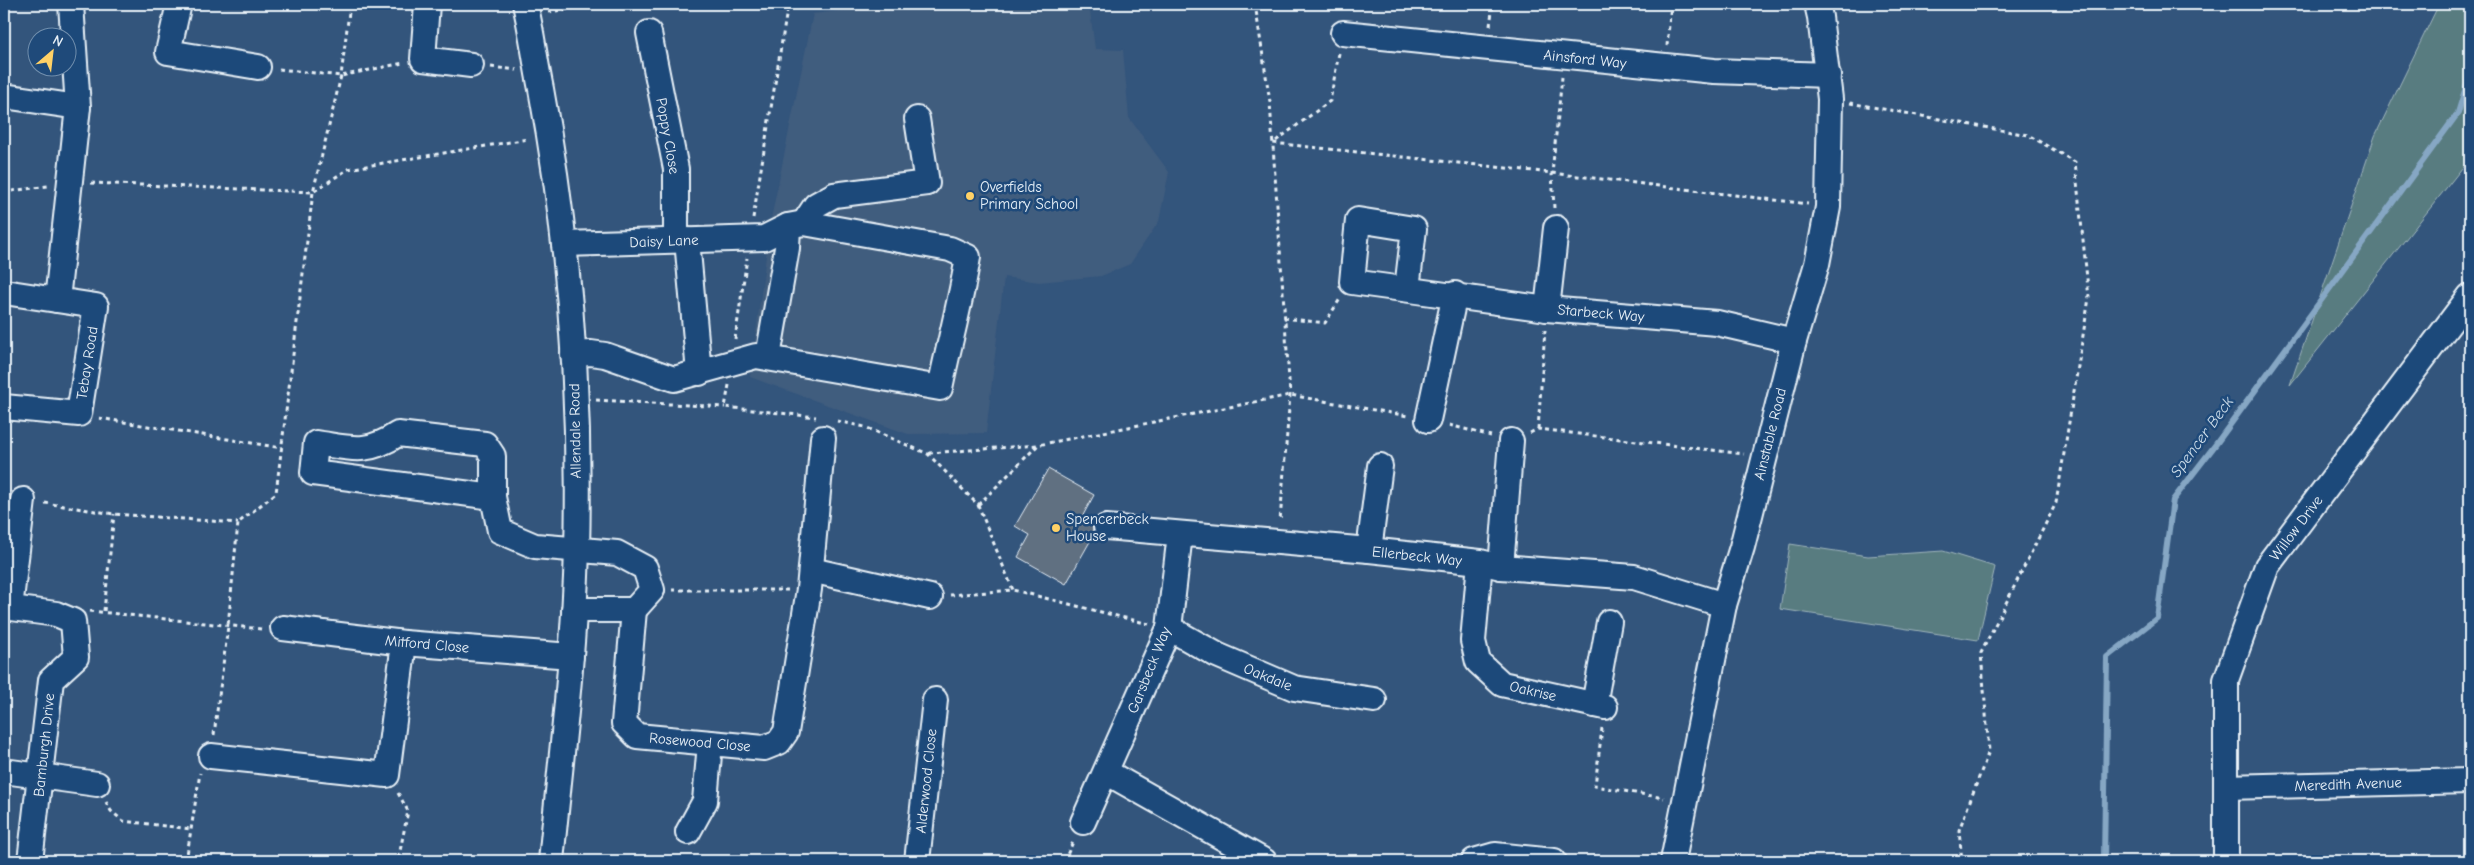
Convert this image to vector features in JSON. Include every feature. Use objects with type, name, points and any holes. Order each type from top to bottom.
[{"type":"street","points":[[57,300],[78,107],[71,4]]},
{"type":"street","points":[[427,4],[423,59],[471,66]]},
{"type":"street","name":"Ainstable Road","points":[[1673,861],[1724,605],[1742,547],[1794,341],[1817,264],[1828,206],[1830,99],[1820,17],[1816,4]]},
{"type":"street","points":[[171,5],[168,52],[258,67]]},
{"type":"street","name":"Allendale Road","points":[[526,9],[549,135],[564,244],[576,399],[577,550],[574,610],[551,861]]},
{"type":"street","name":"Poppy Close","points":[[649,32],[676,169],[682,240],[699,373]]},
{"type":"street","name":"Ainsford Way","points":[[1343,33],[1714,71],[1828,75]]},
{"type":"street","points":[[4,96],[78,107]]},
{"type":"street","points":[[757,238],[796,224],[816,205],[834,195],[927,183],[917,119]]},
{"type":"street","points":[[1352,282],[1358,220],[1414,229],[1407,289]]},
{"type":"street","points":[[768,357],[788,248],[796,224]]},
{"type":"street","points":[[573,354],[591,353],[605,355],[674,379],[756,356],[940,388],[955,313],[961,298],[968,257],[950,249],[796,224]]},
{"type":"street","points":[[1547,308],[1556,228]]},
{"type":"street","name":"Daisy Lane","points":[[564,244],[757,238]]},
{"type":"street","name":"Starbeck Way","points":[[1352,282],[1455,294],[1547,308],[1717,323],[1794,341]]},
{"type":"street","name":"Tebay Road","points":[[4,292],[96,306],[79,414],[4,407]]},
{"type":"street","points":[[1428,420],[1455,294]]},
{"type":"street","name":"Willow Drive","points":[[2226,861],[2226,680],[2267,566],[2470,296]]},
{"type":"street","name":"Rosewood Close","points":[[634,610],[624,723],[637,736],[764,748],[779,742],[786,732],[811,570],[818,482],[826,425]]},
{"type":"street","points":[[493,497],[313,473],[316,443],[366,450],[384,443],[398,434],[485,444],[492,456],[493,497],[500,531],[535,546],[617,553],[645,568],[652,590],[634,610],[574,610]]},
{"type":"street","name":"Oakrise","points":[[1511,441],[1491,565],[1473,640],[1478,662],[1502,684],[1600,706]]},
{"type":"street","points":[[1369,550],[1380,466]]},
{"type":"street","points":[[23,500],[7,608],[56,614]]},
{"type":"street","name":"Ellerbeck Way","points":[[1106,527],[1369,550],[1491,565],[1634,577],[1724,605]]},
{"type":"street","name":"Garsbeck Way","points":[[1083,822],[1169,628],[1180,534]]},
{"type":"street","points":[[811,570],[930,597]]},
{"type":"street","name":"Bamburgh Drive","points":[[30,861],[52,680],[76,657],[73,621],[56,614]]},
{"type":"street","points":[[1600,706],[1609,622]]},
{"type":"street","name":"Mitford Close","points":[[283,628],[404,643],[571,656]]},
{"type":"street","name":"Oakdale","points":[[1169,628],[1217,655],[1294,688],[1374,700]]},
{"type":"street","points":[[211,756],[388,775],[404,643]]},
{"type":"street","name":"Alderwood Close","points":[[917,861],[935,700]]},
{"type":"street","points":[[688,832],[705,801],[710,743]]},
{"type":"street","points":[[4,771],[96,784]]},
{"type":"street","points":[[1106,772],[1264,861]]},
{"type":"street","name":"Meredith Avenue","points":[[2226,787],[2470,781]]},
{"type":"street","points":[[1474,861],[1495,855],[1554,861]]},
{"type":"path","points":[[23,500],[114,514],[238,523],[276,493],[313,192],[341,76],[350,4]]},
{"type":"path","points":[[526,9],[607,4]]},
{"type":"path","points":[[726,407],[732,362],[757,238],[788,4]]},
{"type":"path","points":[[1255,4],[1270,102],[1290,396],[1278,542]]},
{"type":"path","points":[[1665,66],[1670,4]]},
{"type":"path","points":[[1273,143],[1330,101],[1343,33]]},
{"type":"path","points":[[1556,228],[1552,173],[1565,56]]},
{"type":"path","points":[[258,67],[341,76],[423,59]]},
{"type":"path","points":[[471,66],[538,71]]},
{"type":"path","points":[[1830,99],[2028,136],[2075,162],[2090,298],[2056,503],[1981,652],[1989,751],[1959,830],[1962,861]]},
{"type":"path","points":[[4,192],[70,182],[313,192],[348,169],[549,135]]},
{"type":"path","points":[[1273,143],[1552,173],[1828,206]]},
{"type":"path","points":[[1284,318],[1325,323],[1352,282]]},
{"type":"path","points":[[1538,429],[1547,308]]},
{"type":"path","points":[[928,454],[1038,445],[1290,396],[1428,420],[1511,441],[1538,429],[1764,456]]},
{"type":"path","points":[[576,399],[726,407],[801,414],[826,425],[865,427],[928,454],[978,505],[1013,590]]},
{"type":"path","points":[[79,414],[282,448]]},
{"type":"path","points":[[978,505],[1038,445]]},
{"type":"path","points":[[104,611],[114,514]]},
{"type":"path","points":[[186,861],[199,775],[211,756],[228,626],[238,523]]},
{"type":"path","points":[[56,614],[104,611],[270,630],[283,628]]},
{"type":"path","points":[[1600,706],[1596,786],[1684,802]]},
{"type":"path","points":[[388,775],[408,811],[398,861]]},
{"type":"path","points":[[96,784],[111,811],[123,821],[190,829]]},
{"type":"shaded area","name":"Overfields Primary School","points":[[893,4],[1089,4],[1095,49],[1123,50],[1129,118],[1169,172],[1159,221],[1130,264],[1101,276],[1039,282],[1004,277],[986,433],[908,434],[750,377],[771,219],[813,14]]},
{"type":"green space","points":[[2439,4],[2470,4],[2470,158],[2290,385],[2375,136]]},
{"type":"green space","points":[[1790,544],[1868,556],[1943,551],[1995,567],[1978,640],[1780,609]]},
{"type":"building","name":"Spencerbeck House","points":[[1048,469],[1094,495],[1081,519],[1097,529],[1066,584],[1018,557],[1030,535],[1015,526]]},
{"type":"waterway","name":"Spencer Beck","points":[[2104,861],[2107,657],[2157,618],[2173,500],[2458,113],[2470,74]]},
{"type":"place","name":"Overfields Primary School","points":[[970,196]]},
{"type":"place","name":"Spencerbeck House","points":[[1056,528]]}]
